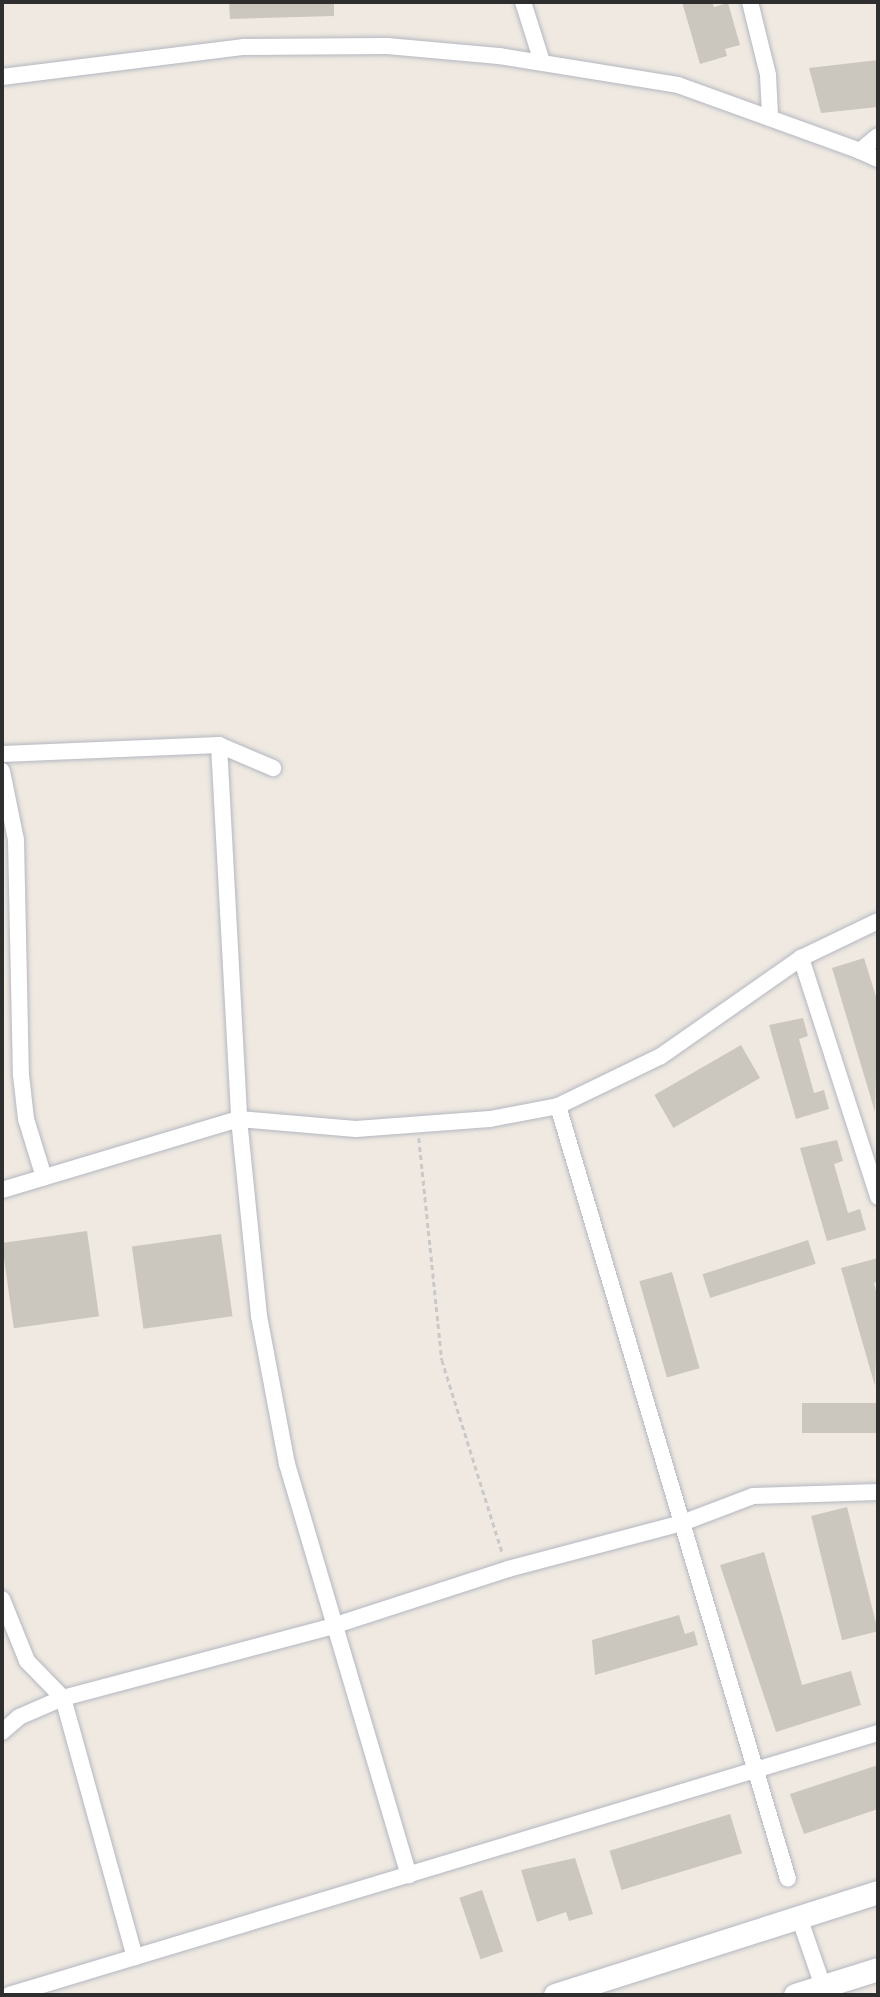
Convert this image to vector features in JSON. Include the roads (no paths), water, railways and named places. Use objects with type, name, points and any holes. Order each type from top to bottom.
[{"type":"main road","points":[[555,1995],[878,1892]]},
{"type":"main road","points":[[795,1995],[825,1991],[878,1969]]},
{"type":"street","points":[[523,2],[542,62]]},
{"type":"street","points":[[750,2],[768,75],[770,115]]},
{"type":"street","points":[[2,77],[244,47],[387,46],[542,62],[678,85],[770,115],[878,159]]},
{"type":"street","points":[[860,151],[878,136]]},
{"type":"street","points":[[2,754],[219,745],[273,768]]},
{"type":"street","points":[[219,745],[239,1119],[261,1330],[287,1464],[409,1875]]},
{"type":"street","points":[[2,771],[16,840],[21,1075],[26,1119],[44,1177]]},
{"type":"street","points":[[2,1190],[239,1119],[356,1129],[418,1125],[558,1106],[661,1056],[802,958],[878,921]]},
{"type":"street","points":[[802,958],[878,1198]]},
{"type":"street","points":[[558,1106],[788,1879]]},
{"type":"street","points":[[2,1732],[19,1717],[63,1698],[333,1626],[508,1569],[682,1523],[753,1496],[878,1492]]},
{"type":"street","points":[[2,1599],[27,1661],[63,1698],[135,1957]]},
{"type":"street","points":[[9,1995],[878,1733]]},
{"type":"street","points":[[799,1917],[825,1991]]}]
